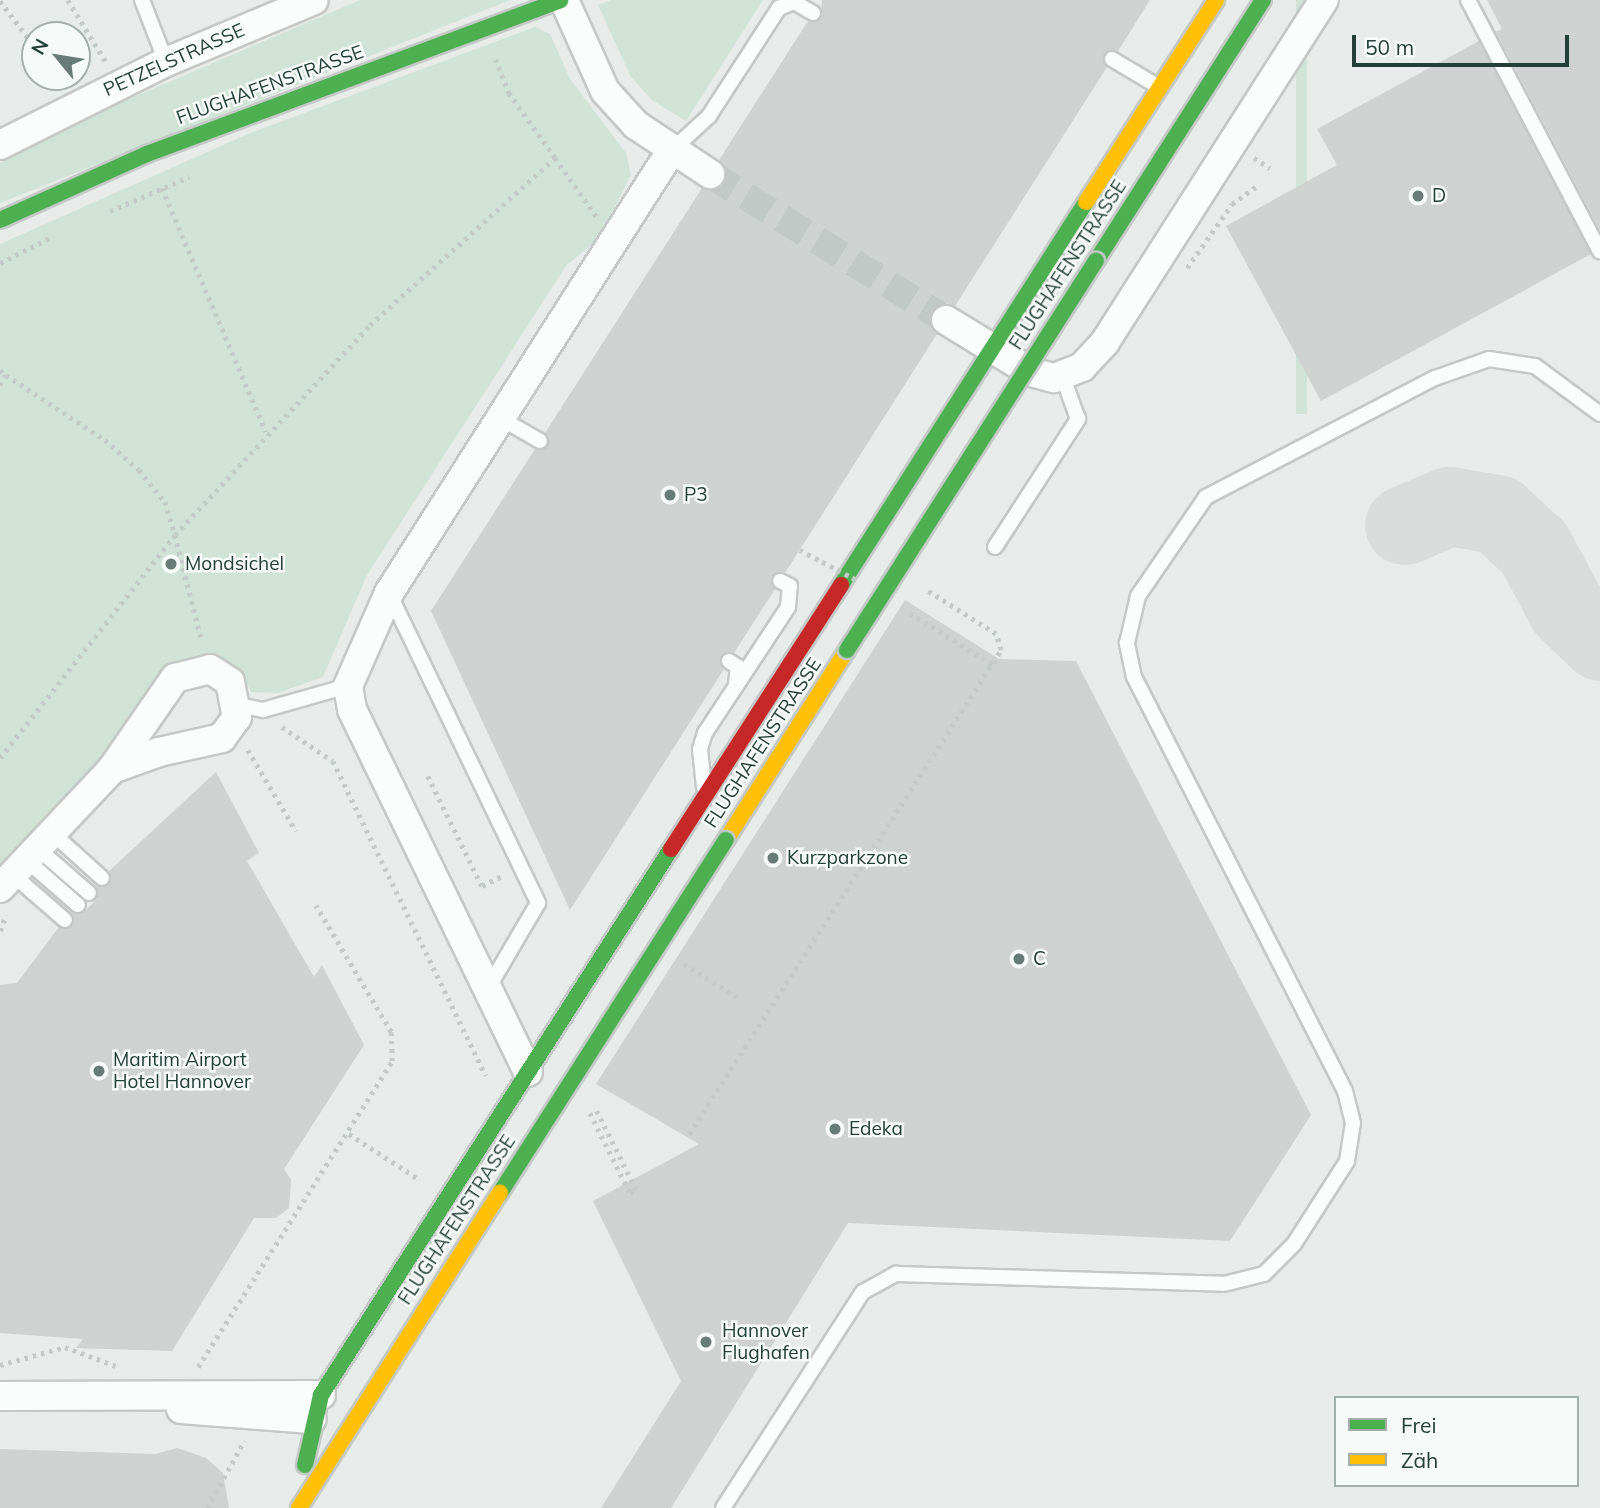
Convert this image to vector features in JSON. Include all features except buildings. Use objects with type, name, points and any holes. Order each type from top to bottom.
[{"type":"main road","name":"FLUGHAFENSTRASSE","points":[[0,220],[147,153],[562,0]]},
{"type":"main road","name":"FLUGHAFENSTRASSE","points":[[305,1465],[317,1407],[528,1072],[1216,0]]},
{"type":"main road","name":"FLUGHAFENSTRASSE","points":[[299,1508],[1263,0]]},
{"type":"street","name":"PETZELSTRASSE","points":[[0,145],[166,62],[314,0]]},
{"type":"street","points":[[562,0],[605,91],[636,125],[671,151],[710,174]]},
{"type":"street","points":[[946,320],[1031,372],[1062,375],[1082,367],[1105,342],[1324,0]]},
{"type":"street","points":[[528,1072],[486,991],[352,709],[348,686],[389,593],[671,151]]},
{"type":"street","points":[[25,860],[112,769],[166,688],[186,671],[221,674],[251,707],[222,738],[159,752],[112,769]]},
{"type":"street","points":[[0,1395],[145,1398],[189,1411],[317,1407]]},
{"type":"lane","points":[[142,0],[166,62]]},
{"type":"lane","points":[[1468,0],[1600,251]]},
{"type":"lane","points":[[671,151],[709,116],[779,8],[794,2],[813,13]]},
{"type":"lane","points":[[1112,59],[1160,87]]},
{"type":"lane","points":[[723,1508],[863,1292],[897,1274],[1224,1284],[1264,1274],[1294,1244],[1347,1161],[1353,1123],[1345,1091],[1134,677],[1127,643],[1138,596],[1206,497],[1435,378],[1489,359],[1535,366],[1600,414]]},
{"type":"lane","points":[[996,547],[1078,419],[1062,375]]},
{"type":"lane","points":[[500,418],[540,441]]},
{"type":"lane","points":[[705,795],[700,749],[736,686],[788,607],[790,586],[780,581]]},
{"type":"lane","points":[[389,593],[538,904],[486,991]]},
{"type":"lane","points":[[729,661],[738,667],[736,686]]},
{"type":"lane","points":[[251,707],[348,686]]},
{"type":"lane","points":[[25,860],[102,878]]},
{"type":"lane","points":[[25,860],[89,893]]},
{"type":"lane","points":[[25,860],[78,905]]},
{"type":"lane","points":[[25,860],[65,920]]},
{"type":"path","points":[[68,0],[118,85]]},
{"type":"path","points":[[0,1],[21,29]]},
{"type":"path","points":[[484,64],[496,60],[509,94],[555,158],[597,216],[619,231]]},
{"type":"path","points":[[1232,144],[1270,168]]},
{"type":"path","points":[[147,153],[266,432]]},
{"type":"path","points":[[0,758],[175,535],[266,432],[370,325],[555,158]]},
{"type":"path","points":[[105,213],[197,174]]},
{"type":"path","points":[[0,263],[58,233]]},
{"type":"path","points":[[0,370],[105,440],[139,470],[165,502],[205,653]]},
{"type":"path","points":[[0,386],[6,375]]},
{"type":"path","points":[[690,1134],[1001,650],[996,634],[913,582]]},
{"type":"path","points":[[251,707],[332,761],[492,1090]]},
{"type":"path","points":[[222,738],[247,749],[296,831]]},
{"type":"path","points":[[428,776],[482,886],[502,876]]},
{"type":"path","points":[[194,1372],[349,1134],[393,1061],[391,1032],[316,906]]},
{"type":"path","points":[[657,947],[737,998]]},
{"type":"path","points":[[585,1103],[630,1193],[636,1190],[591,1100]]},
{"type":"path","points":[[349,1134],[430,1186]]},
{"type":"path","points":[[207,1508],[250,1430]]},
{"type":"green space","points":[[360,0],[510,0],[0,203],[0,163],[78,121]]},
{"type":"green space","points":[[611,0],[763,0],[686,121],[652,100],[631,77],[598,5]]},
{"type":"green space","points":[[1296,0],[1307,0],[1307,414],[1296,414]]},
{"type":"green space","points":[[535,27],[550,34],[570,79],[626,153],[631,175],[599,238],[566,266],[367,575],[323,677],[278,693],[251,692],[243,676],[217,659],[199,655],[182,660],[165,672],[93,771],[0,865],[0,244],[248,134]]},
{"type":"taxiway","points":[[1404,525],[1449,506],[1497,514],[1534,548],[1566,608],[1600,641]]},
{"type":"tunnel","points":[[710,174],[946,320]]},
{"type":"traffic: fast","points":[[0,220],[147,154],[560,0]]},
{"type":"traffic: fast","points":[[1096,261],[1263,0]]},
{"type":"traffic: fast","points":[[841,585],[1086,202]]},
{"type":"traffic: fast","points":[[847,650],[1096,261]]},
{"type":"traffic: fast","points":[[500,1193],[726,840]]},
{"type":"traffic: fast","points":[[305,1465],[321,1395],[671,849]]},
{"type":"traffic: slow","points":[[1086,202],[1216,0]]},
{"type":"traffic: slow","points":[[726,840],[847,650]]},
{"type":"traffic: slow","points":[[299,1508],[500,1193]]},
{"type":"traffic: jam","points":[[671,849],[841,585]]},
{"type":"place","name":"D","points":[[1418,196]]},
{"type":"place","name":"P3","points":[[670,495]]},
{"type":"place","name":"Mondsichel","points":[[171,564]]},
{"type":"place","name":"Kurzparkzone","points":[[773,858]]},
{"type":"place","name":"C","points":[[1019,959]]},
{"type":"place","name":"Maritim Airport Hotel Hannover","points":[[99,1071]]},
{"type":"place","name":"Edeka","points":[[835,1129]]},
{"type":"place","name":"Hannover Flughafen","points":[[706,1342]]}]
